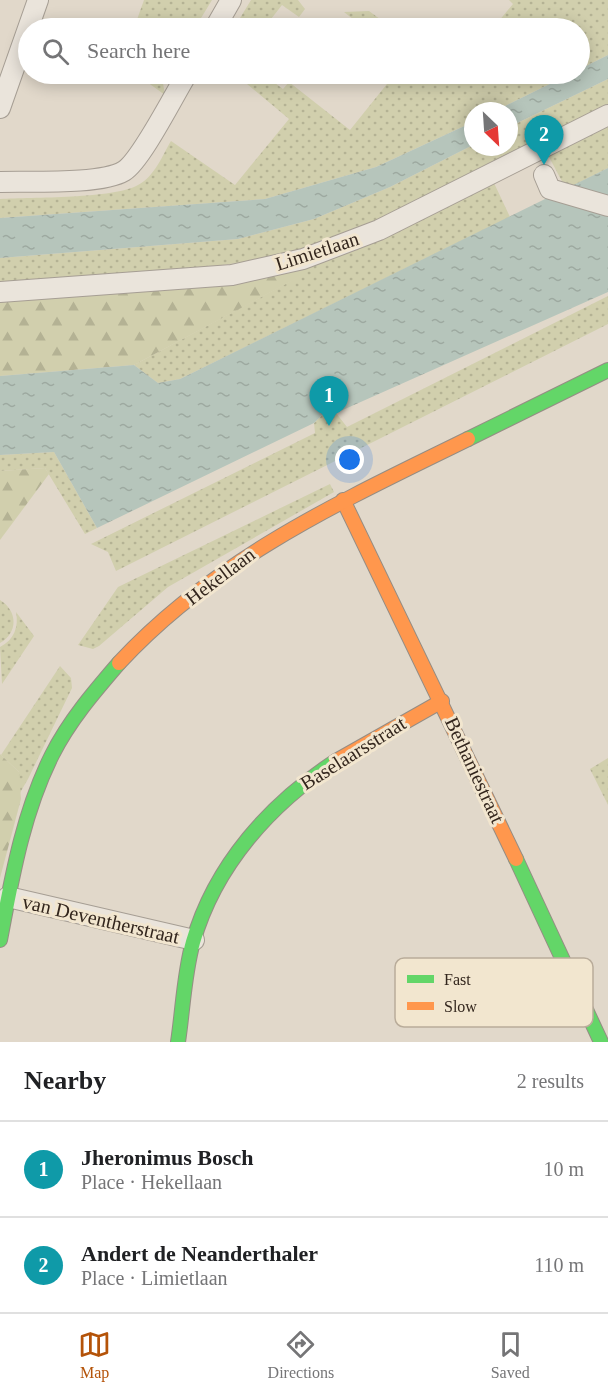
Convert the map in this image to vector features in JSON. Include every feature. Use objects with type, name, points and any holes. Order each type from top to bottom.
[{"type":"street","points":[[32,18],[38,0]]},
{"type":"street","points":[[221,18],[231,0]]},
{"type":"street","points":[[0,108],[18,57]]},
{"type":"street","points":[[0,182],[103,178],[125,171],[136,158],[181,84]]},
{"type":"street","name":"Limietlaan","points":[[0,292],[232,275],[303,259],[379,230],[608,115]]},
{"type":"street","points":[[547,182],[608,206]]},
{"type":"street","name":"Hekellaan","points":[[0,940],[8,897],[32,803],[42,776],[68,726],[99,685],[144,637],[237,562],[274,537],[343,500],[608,370]]},
{"type":"street","name":"Bethaniestraat","points":[[343,500],[442,701],[562,958]]},
{"type":"street","name":"Baselaarsstraat","points":[[178,1042],[194,940],[207,901],[231,861],[292,790],[373,736],[442,701]]},
{"type":"street","name":"van Deventherstraat","points":[[8,897],[194,940]]},
{"type":"street","name":"Bethaniestraat","points":[[593,1025],[601,1042]]},
{"type":"green space","points":[[144,0],[212,0],[201,18],[138,18]]},
{"type":"green space","points":[[251,0],[298,0],[305,9],[299,17],[282,5],[272,18],[240,18]]},
{"type":"green space","points":[[509,0],[608,0],[608,55],[590,64],[590,18],[501,18],[513,4]]},
{"type":"green space","points":[[369,11],[378,18],[352,18],[344,12]]},
{"type":"green space","points":[[608,79],[608,109],[518,153],[518,123]]},
{"type":"green space","points":[[150,84],[163,84],[165,95]]},
{"type":"green space","points":[[247,84],[276,84],[283,89],[287,84],[292,84],[350,130],[387,84],[550,84],[513,102],[464,102],[464,126],[376,167],[265,199],[0,218],[0,199],[92,195],[126,190],[138,185],[154,171],[171,141],[235,185],[289,119]]},
{"type":"green space","points":[[608,126],[608,168],[566,189],[548,155]]},
{"type":"green space","points":[[464,150],[464,156],[511,156],[367,226],[298,252],[183,270],[0,284],[0,258],[238,239],[314,219],[390,187]]},
{"type":"green space","points":[[494,183],[510,217],[180,379],[158,383],[134,365],[300,276],[296,265]]},
{"type":"green space","points":[[296,265],[301,276],[134,365],[0,376],[0,295]]},
{"type":"green space","points":[[608,296],[608,324],[116,571],[108,552],[91,544],[315,433],[314,423],[325,412],[336,413],[347,427]]},
{"type":"green space","points":[[54,452],[97,528],[85,534],[45,468],[0,471],[0,455]]},
{"type":"green space","points":[[45,468],[49,474],[0,540],[0,471]]},
{"type":"green space","points":[[330,484],[334,492],[168,587],[99,646],[93,649],[78,645],[118,587]]},
{"type":"green space","points":[[0,600],[10,610],[14,622],[10,634],[0,643]]},
{"type":"green space","points":[[16,612],[34,636],[2,684],[0,647],[12,637],[17,623]]},
{"type":"green space","points":[[60,666],[71,678],[72,688],[28,779],[6,817],[19,772],[1,755]]},
{"type":"green space","points":[[0,754],[19,772],[21,799],[0,878]]},
{"type":"green space","points":[[608,758],[608,805],[590,769]]},
{"type":"water","points":[[608,55],[608,79],[518,123],[518,102],[513,102],[550,84],[590,84],[590,64]]},
{"type":"water","points":[[464,126],[464,150],[390,187],[314,219],[238,239],[0,258],[0,218],[265,199],[376,167]]},
{"type":"water","points":[[608,168],[608,292],[336,413],[325,412],[314,423],[97,528],[54,452],[0,455],[0,376],[134,365],[158,383],[180,379]]},
{"type":"traffic: fast","points":[[468,439],[608,370]]},
{"type":"traffic: fast","points":[[0,940],[26,822],[42,777],[66,730],[119,663]]},
{"type":"traffic: fast","points":[[178,1042],[190,954],[203,914],[215,887],[248,838],[268,816],[289,796],[336,761]]},
{"type":"traffic: fast","points":[[516,859],[562,958]]},
{"type":"traffic: fast","points":[[593,1025],[601,1042]]},
{"type":"traffic: slow","points":[[119,663],[197,592],[239,562],[328,509],[468,439]]},
{"type":"traffic: slow","points":[[343,500],[516,859]]},
{"type":"traffic: slow","points":[[336,761],[442,701]]},
{"type":"place","name":"Andert de Neanderthaler","points":[[544,165]]},
{"type":"place","name":"Jheronimus Bosch","points":[[329,426]]}]
